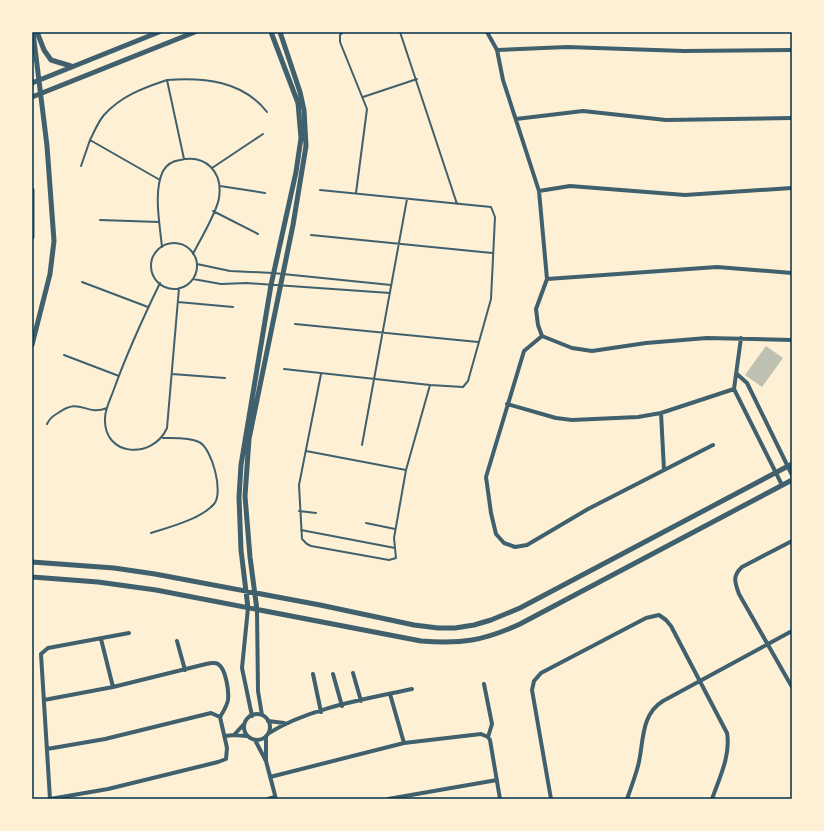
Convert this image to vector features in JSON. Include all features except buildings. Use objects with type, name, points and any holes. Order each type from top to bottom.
[{"type":"street","points":[[32,345],[50,274],[54,241],[54,222],[42,93],[33,32]]},
{"type":"street","points":[[37,32],[44,50],[51,60],[72,66]]},
{"type":"street","points":[[32,83],[159,32]]},
{"type":"street","points":[[32,97],[195,32]]},
{"type":"street","points":[[252,716],[242,668],[248,608],[241,550],[239,488],[244,439],[273,273],[296,172],[301,138],[298,103],[271,32]]},
{"type":"street","points":[[266,761],[268,735],[270,729],[268,721],[262,715],[258,695],[257,610],[245,496],[246,467],[249,439],[281,286],[303,168],[306,132],[304,110],[298,82],[280,32]]},
{"type":"street","points":[[487,32],[497,50],[503,80],[539,191],[548,279],[536,309],[538,325],[542,336],[572,348],[592,351],[651,342],[715,337],[792,340]]},
{"type":"street","points":[[497,50],[567,47],[684,51],[792,50]]},
{"type":"street","points":[[516,118],[583,111],[666,120],[792,118]]},
{"type":"street","points":[[539,191],[570,186],[685,195],[792,188]]},
{"type":"street","points":[[32,190],[32,237]]},
{"type":"street","points":[[548,279],[712,268],[792,273]]},
{"type":"street","points":[[542,336],[524,351],[487,471],[486,482],[496,534],[504,543],[509,546],[521,547],[527,545],[588,509],[713,445]]},
{"type":"street","points":[[741,338],[734,389],[782,485]]},
{"type":"street","points":[[737,374],[747,383],[790,465],[792,475]]},
{"type":"street","points":[[507,404],[572,420],[638,416],[661,413],[734,389]]},
{"type":"street","points":[[661,413],[664,470]]},
{"type":"street","points":[[32,562],[114,568],[247,592],[414,625],[455,628],[491,620],[520,608],[790,465]]},
{"type":"street","points":[[32,577],[98,582],[156,590],[421,641],[450,644],[483,638],[520,624],[792,480]]},
{"type":"street","points":[[792,541],[742,567],[735,576],[734,581],[792,687]]},
{"type":"street","points":[[551,799],[532,690],[534,681],[541,673],[646,618],[659,615],[671,626],[699,681],[725,727],[728,740],[726,754],[712,799]]},
{"type":"street","points":[[627,799],[638,765],[645,724],[650,712],[658,704],[768,643],[792,632]]},
{"type":"street","points":[[44,700],[113,688],[216,663],[222,668],[228,696],[227,704],[220,717],[228,753],[226,759],[108,789],[50,799],[40,658],[41,654],[44,649],[129,633]]},
{"type":"street","points":[[101,639],[113,688]]},
{"type":"street","points":[[177,641],[185,670]]},
{"type":"street","points":[[353,673],[361,701]]},
{"type":"street","points":[[313,674],[320,712]]},
{"type":"street","points":[[333,674],[342,706]]},
{"type":"street","points":[[484,684],[492,720],[492,728],[488,736],[500,799]]},
{"type":"street","points":[[255,740],[259,740],[268,735],[284,723],[342,706],[412,689]]},
{"type":"street","points":[[390,694],[404,743]]},
{"type":"street","points":[[47,749],[105,739],[211,713],[220,717]]},
{"type":"street","points":[[234,734],[252,716],[262,715]]},
{"type":"street","points":[[268,721],[284,723]]},
{"type":"street","points":[[244,724],[247,736]]},
{"type":"street","points":[[225,736],[234,734],[247,736],[255,740],[266,761],[275,798],[268,799]]},
{"type":"street","points":[[270,777],[404,743],[481,734],[488,736]]},
{"type":"street","points":[[388,799],[497,780]]},
{"type":"lane","points":[[343,32],[340,35],[340,42],[363,97],[367,114],[356,194]]},
{"type":"lane","points":[[400,32],[417,79],[457,204]]},
{"type":"lane","points":[[81,166],[90,140],[104,116],[122,100],[140,89],[167,80],[203,79],[222,83],[250,95],[267,112]]},
{"type":"lane","points":[[363,97],[417,79]]},
{"type":"lane","points":[[167,80],[184,159]]},
{"type":"lane","points":[[212,168],[263,134]]},
{"type":"lane","points":[[90,140],[160,180]]},
{"type":"lane","points":[[162,247],[158,200],[160,180],[168,164],[193,158],[200,160],[212,168],[220,186],[219,200],[193,254]]},
{"type":"lane","points":[[220,186],[264,193]]},
{"type":"lane","points":[[284,369],[460,388],[466,385],[491,299],[492,253],[495,217],[494,210],[484,206],[320,190]]},
{"type":"lane","points":[[362,445],[407,199]]},
{"type":"lane","points":[[213,211],[258,234]]},
{"type":"lane","points":[[100,220],[159,222]]},
{"type":"lane","points":[[311,236],[492,253]]},
{"type":"lane","points":[[177,243],[184,246],[193,254],[197,264],[196,272],[193,279],[188,284],[179,288],[167,288],[160,283],[152,273],[152,259],[162,247],[177,243]]},
{"type":"lane","points":[[197,264],[230,271],[273,273],[391,285]]},
{"type":"lane","points":[[193,279],[221,284],[247,283],[390,293]]},
{"type":"lane","points":[[82,282],[148,307]]},
{"type":"lane","points":[[160,283],[148,307],[119,376],[107,408],[105,418],[106,427],[113,442],[120,446],[134,450],[144,449],[154,445],[163,438],[167,428],[179,288]]},
{"type":"lane","points":[[178,302],[233,307]]},
{"type":"lane","points":[[295,324],[478,342]]},
{"type":"lane","points":[[64,355],[119,376]]},
{"type":"lane","points":[[172,374],[225,378]]},
{"type":"lane","points":[[321,374],[298,485],[301,530],[304,542],[311,546],[392,560],[396,556],[393,542],[406,470],[430,385]]},
{"type":"lane","points":[[47,424],[50,418],[68,406],[77,406],[93,412],[107,408]]},
{"type":"lane","points":[[151,534],[181,524],[199,514],[213,505],[218,496],[214,465],[208,450],[203,444],[197,441],[182,438],[163,438]]},
{"type":"lane","points":[[306,451],[406,470]]},
{"type":"lane","points":[[299,511],[316,513]]},
{"type":"lane","points":[[366,523],[395,529]]},
{"type":"lane","points":[[301,530],[395,548]]}]
